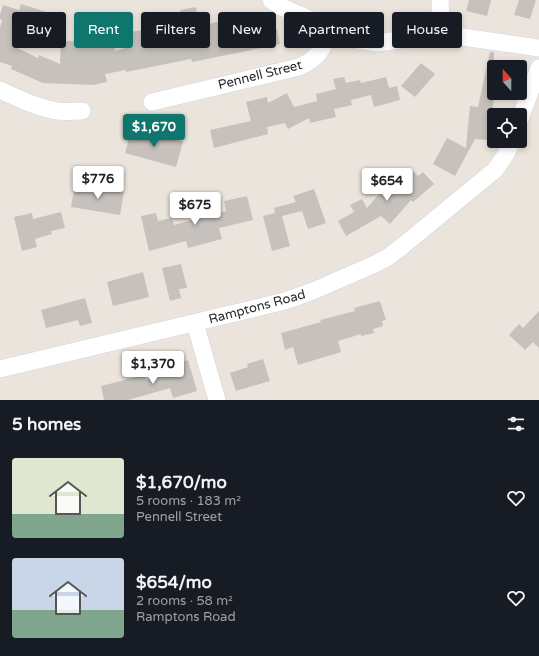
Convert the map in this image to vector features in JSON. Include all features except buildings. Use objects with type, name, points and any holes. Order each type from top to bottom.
[{"type":"street","points":[[271,0],[281,7],[293,12]]},
{"type":"street","points":[[440,0],[441,12]]},
{"type":"street","points":[[462,37],[539,48]]},
{"type":"street","name":"Pennell Street","points":[[152,102],[299,67],[311,62],[322,48]]},
{"type":"street","points":[[524,108],[539,68]]},
{"type":"street","points":[[0,90],[49,110],[82,111]]},
{"type":"street","name":"Ramptons Road","points":[[0,369],[299,297],[375,264],[400,248],[488,177],[501,162],[508,148]]},
{"type":"street","points":[[195,323],[217,400]]}]
